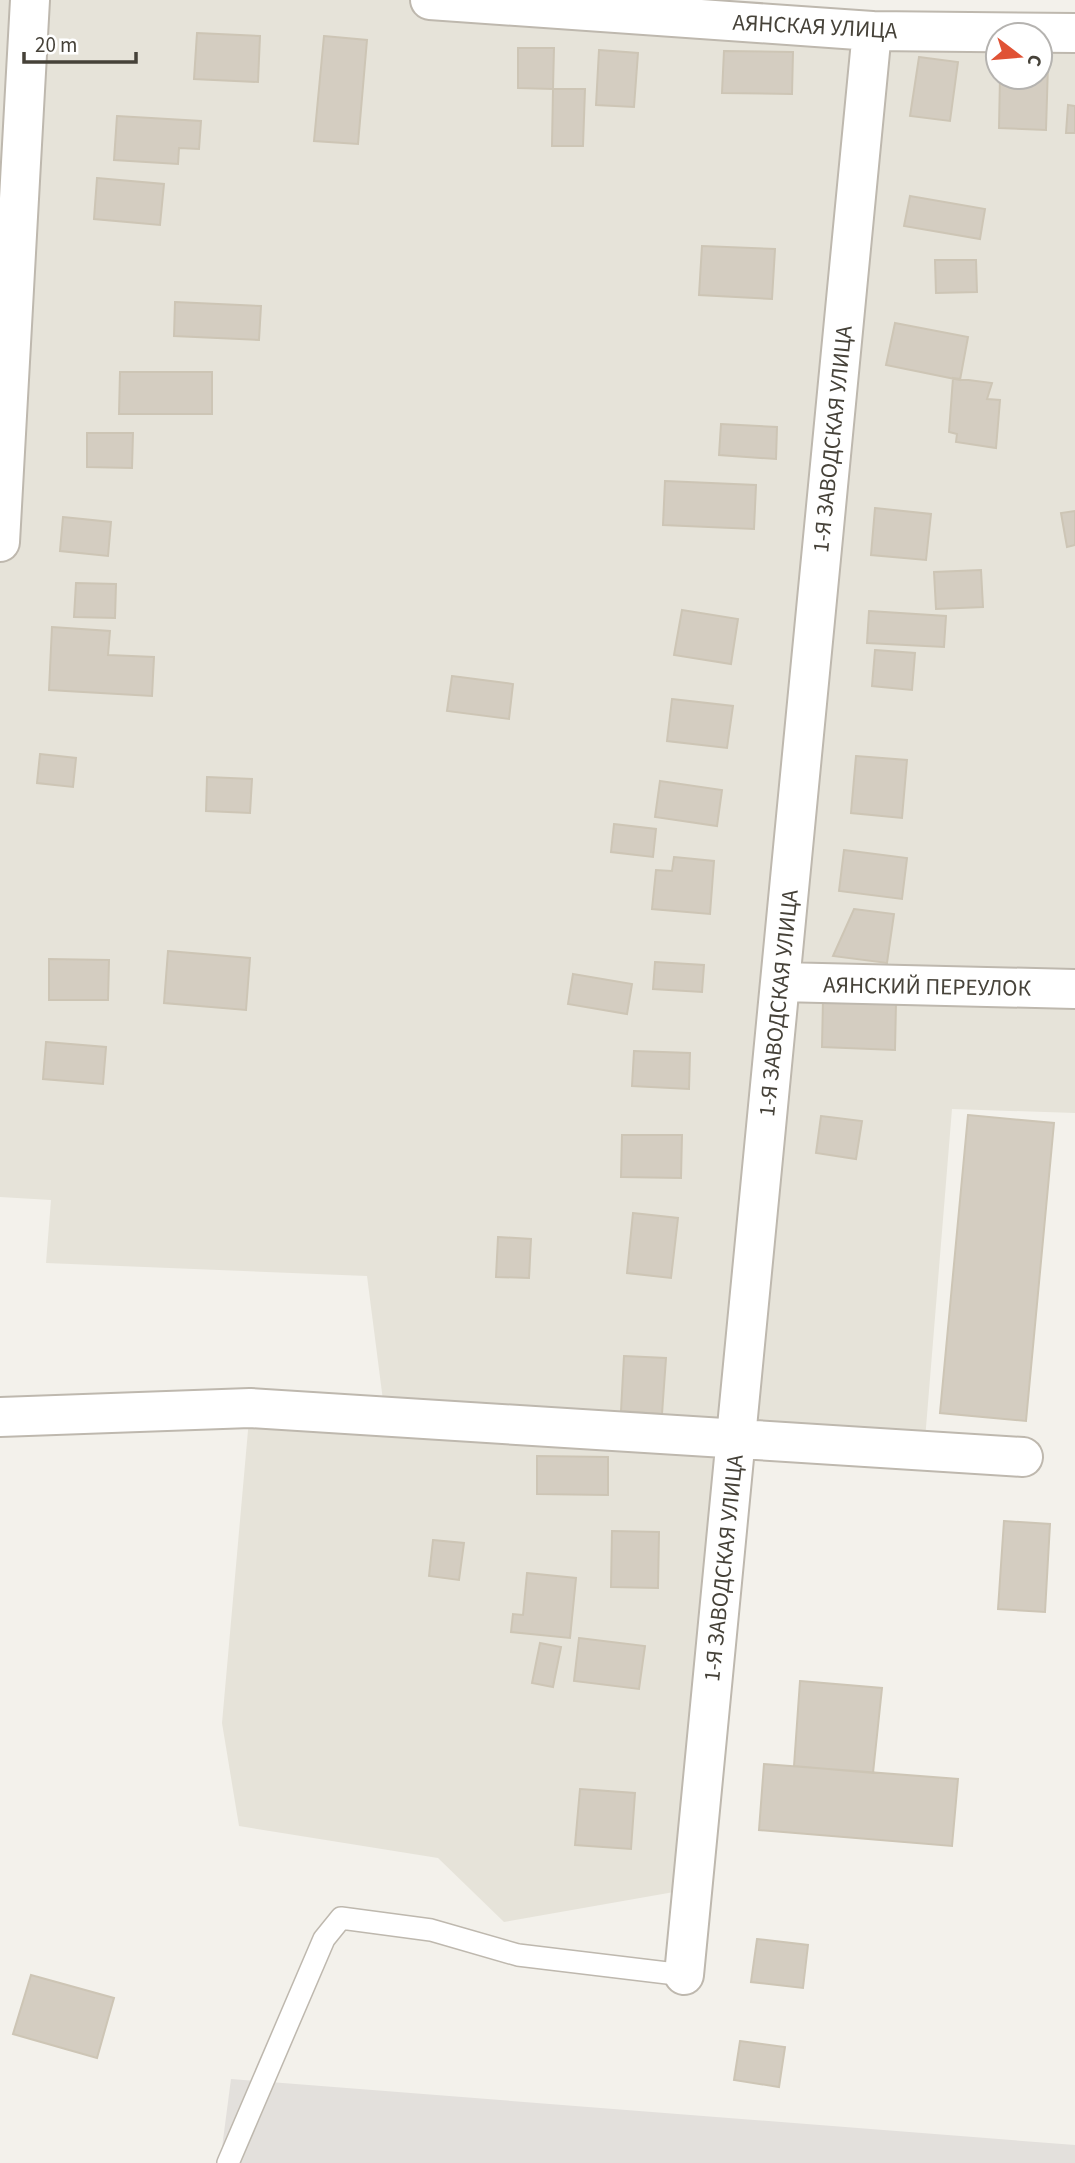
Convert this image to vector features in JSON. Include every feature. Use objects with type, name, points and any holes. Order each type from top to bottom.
[{"type":"street","points":[[0,542],[30,0]]},
{"type":"street","name":"АЯНСКАЯ УЛИЦА","points":[[430,0],[872,31],[1075,33]]},
{"type":"street","name":"1-Я ЗАВОДСКАЯ УЛИЦА","points":[[684,1975],[872,31]]},
{"type":"street","name":"АЯНСКИЙ ПЕРЕУЛОК","points":[[780,982],[1075,989]]},
{"type":"street","points":[[0,1417],[250,1408],[1023,1457]]},
{"type":"lane","points":[[228,2163],[324,1939],[341,1918],[430,1930],[518,1955],[684,1975]]},
{"type":"shaded area","points":[[0,0],[430,0],[984,28],[984,91],[1054,91],[1054,32],[1075,33],[1075,1113],[952,1109],[924,1452],[735,1440],[691,1889],[504,1922],[438,1858],[239,1826],[222,1723],[250,1408],[385,1416],[367,1276],[46,1263],[51,1200],[0,1197]]},
{"type":"shaded area","points":[[231,2079],[1075,2145],[1075,2163],[220,2163]]},
{"type":"building","points":[[197,33],[260,36],[258,82],[194,79]]},
{"type":"building","points":[[324,36],[367,40],[358,144],[314,141]]},
{"type":"building","points":[[518,48],[554,48],[553,89],[518,88]]},
{"type":"building","points":[[599,50],[638,53],[634,107],[596,105]]},
{"type":"building","points":[[724,51],[793,52],[792,94],[722,93]]},
{"type":"building","points":[[919,57],[958,62],[950,121],[910,116]]},
{"type":"building","points":[[553,89],[585,89],[583,146],[552,146]]},
{"type":"building","points":[[1000,91],[1047,91],[1046,130],[999,128]]},
{"type":"building","points":[[1068,105],[1075,106],[1075,133],[1066,133]]},
{"type":"building","points":[[117,116],[201,121],[199,149],[179,148],[178,164],[114,160]]},
{"type":"building","points":[[97,178],[164,184],[160,225],[94,219]]},
{"type":"building","points":[[910,196],[985,209],[980,239],[904,226]]},
{"type":"building","points":[[702,246],[775,249],[772,299],[699,295]]},
{"type":"building","points":[[935,260],[976,260],[977,292],[936,293]]},
{"type":"building","points":[[175,302],[261,306],[259,340],[174,336]]},
{"type":"building","points":[[895,323],[968,337],[960,380],[886,365]]},
{"type":"building","points":[[120,372],[212,372],[212,414],[119,414]]},
{"type":"building","points":[[953,378],[992,383],[987,399],[1000,400],[996,448],[956,442],[957,434],[949,432]]},
{"type":"building","points":[[721,424],[777,427],[776,459],[719,455]]},
{"type":"building","points":[[87,433],[133,433],[132,468],[87,467]]},
{"type":"building","points":[[665,481],[756,485],[754,529],[663,525]]},
{"type":"building","points":[[875,508],[931,514],[926,560],[871,555]]},
{"type":"building","points":[[1075,511],[1075,545],[1067,547],[1061,513]]},
{"type":"building","points":[[63,517],[111,522],[108,556],[60,551]]},
{"type":"building","points":[[981,570],[983,607],[936,609],[934,572]]},
{"type":"building","points":[[76,583],[116,584],[115,618],[74,617]]},
{"type":"building","points":[[682,610],[738,619],[731,664],[674,655]]},
{"type":"building","points":[[869,611],[946,616],[944,647],[867,643]]},
{"type":"building","points":[[52,627],[110,631],[108,655],[154,657],[152,696],[49,690]]},
{"type":"building","points":[[875,650],[915,653],[912,690],[872,686]]},
{"type":"building","points":[[452,676],[513,684],[509,719],[447,711]]},
{"type":"building","points":[[672,699],[733,706],[727,748],[667,741]]},
{"type":"building","points":[[40,754],[76,758],[73,787],[37,783]]},
{"type":"building","points":[[856,756],[907,760],[902,818],[851,813]]},
{"type":"building","points":[[207,777],[252,779],[250,813],[206,811]]},
{"type":"building","points":[[660,781],[722,790],[717,826],[655,817]]},
{"type":"building","points":[[614,824],[656,829],[653,857],[611,852]]},
{"type":"building","points":[[844,850],[907,858],[902,899],[839,891]]},
{"type":"building","points":[[674,857],[714,861],[710,914],[652,909],[656,870],[672,871]]},
{"type":"building","points":[[854,909],[894,914],[887,963],[833,956]]},
{"type":"building","points":[[168,951],[250,958],[246,1010],[164,1003]]},
{"type":"building","points":[[49,959],[109,960],[108,1000],[49,1000]]},
{"type":"building","points":[[655,962],[704,965],[702,992],[653,989]]},
{"type":"building","points":[[573,974],[632,984],[627,1014],[568,1004]]},
{"type":"building","points":[[823,1000],[896,1002],[895,1050],[822,1047]]},
{"type":"building","points":[[46,1042],[106,1047],[103,1084],[43,1079]]},
{"type":"building","points":[[634,1051],[690,1053],[689,1089],[632,1086]]},
{"type":"building","points":[[968,1115],[1054,1123],[1026,1421],[940,1413]]},
{"type":"building","points":[[821,1116],[862,1121],[856,1159],[816,1153]]},
{"type":"building","points":[[622,1135],[682,1135],[681,1178],[621,1177]]},
{"type":"building","points":[[633,1213],[678,1218],[671,1278],[627,1273]]},
{"type":"building","points":[[498,1237],[531,1239],[529,1278],[496,1277]]},
{"type":"building","points":[[624,1356],[666,1358],[662,1414],[621,1411]]},
{"type":"building","points":[[537,1456],[608,1457],[608,1495],[537,1494]]},
{"type":"building","points":[[1004,1521],[1050,1524],[1045,1612],[998,1609]]},
{"type":"building","points":[[612,1531],[659,1532],[658,1588],[611,1587]]},
{"type":"building","points":[[433,1540],[464,1543],[459,1580],[429,1576]]},
{"type":"building","points":[[527,1573],[576,1578],[570,1638],[511,1632],[513,1614],[523,1615]]},
{"type":"building","points":[[579,1638],[645,1646],[639,1689],[574,1681]]},
{"type":"building","points":[[540,1643],[561,1647],[553,1687],[532,1683]]},
{"type":"building","points":[[800,1681],[882,1688],[873,1773],[794,1766]]},
{"type":"building","points":[[764,1764],[958,1779],[952,1846],[759,1830]]},
{"type":"building","points":[[580,1789],[635,1793],[631,1849],[575,1845]]},
{"type":"building","points":[[757,1939],[808,1945],[803,1988],[751,1982]]},
{"type":"building","points":[[31,1975],[114,1998],[97,2058],[13,2034]]},
{"type":"building","points":[[740,2041],[785,2047],[779,2087],[734,2080]]}]
